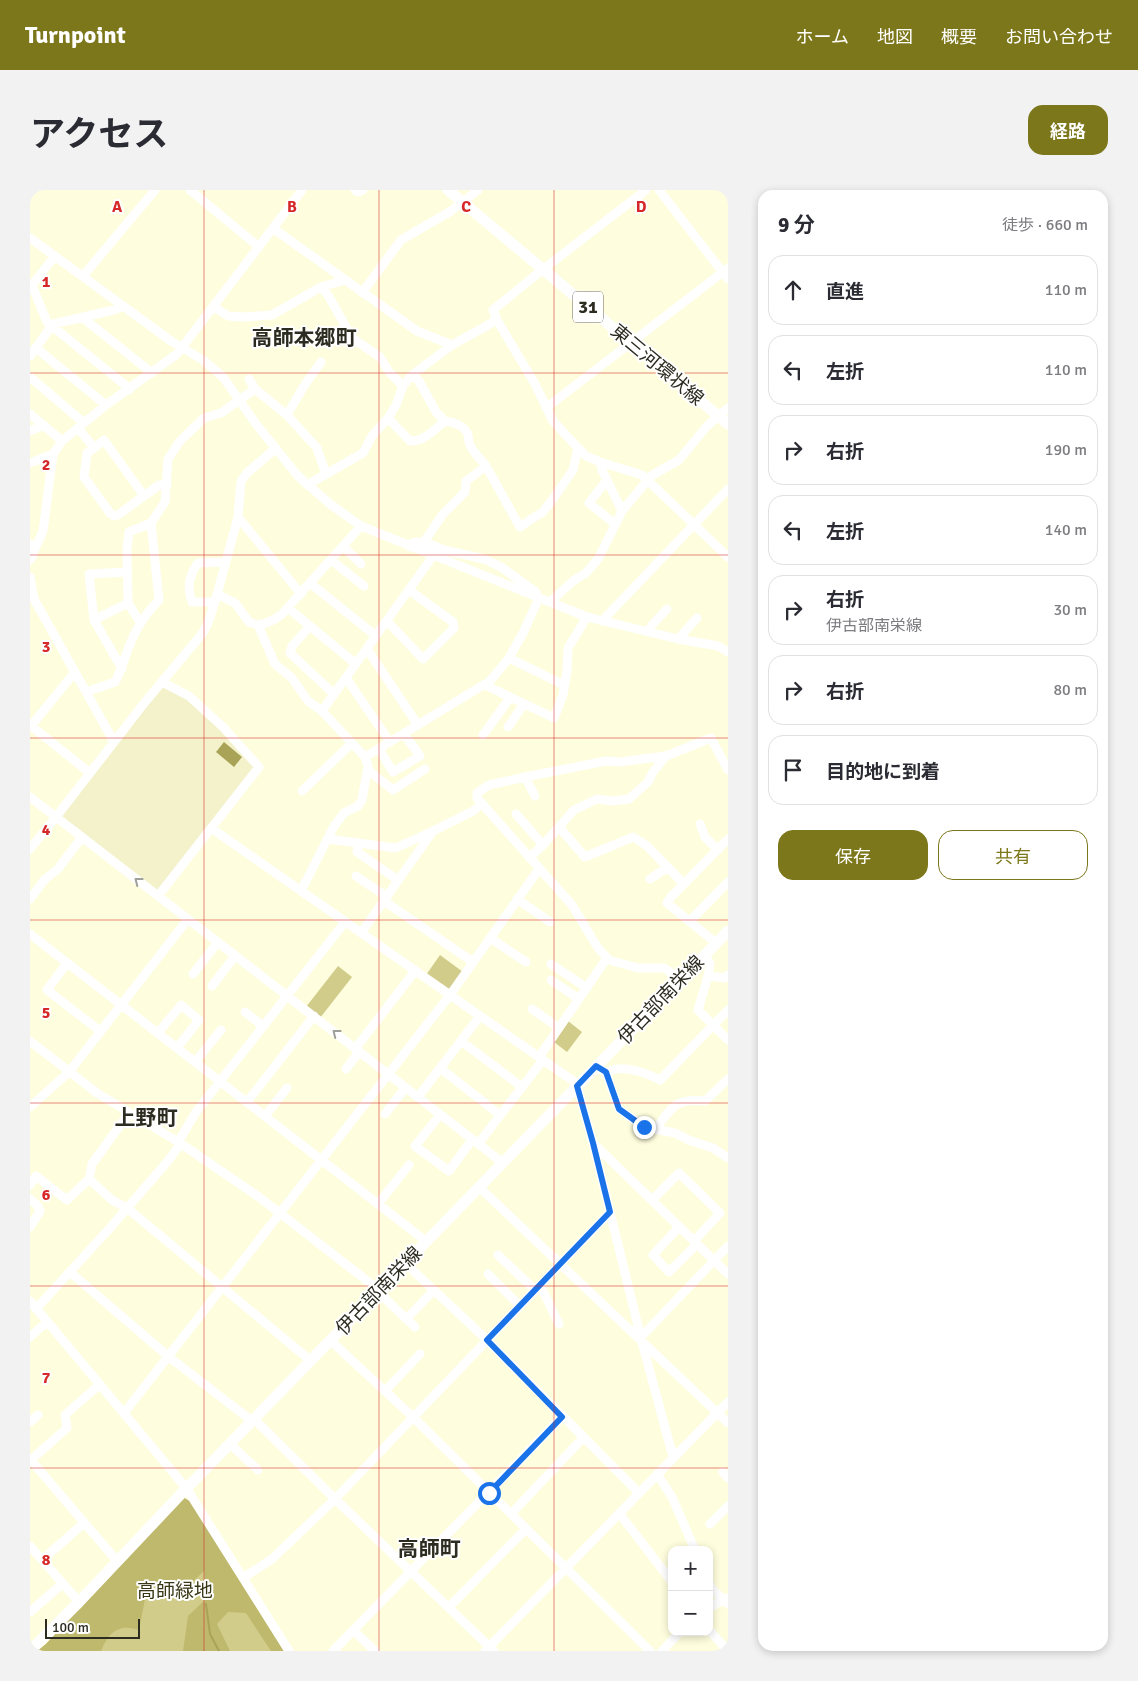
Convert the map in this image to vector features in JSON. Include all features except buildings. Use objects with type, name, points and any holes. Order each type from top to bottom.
[{"type":"main road","name":"東三河環状線","points":[[448,190],[728,424]]},
{"type":"main road","name":"伊古部南栄線","points":[[30,1651],[578,1085],[601,1070],[681,979],[728,931]]},
{"type":"street","points":[[83,276],[155,190]]},
{"type":"street","points":[[190,190],[259,247]]},
{"type":"street","points":[[355,190],[358,192],[363,190]]},
{"type":"street","points":[[362,293],[401,240],[451,212],[478,190]]},
{"type":"street","points":[[646,190],[493,310],[553,421],[578,448],[586,456],[600,462],[642,475],[728,557]]},
{"type":"street","points":[[546,408],[726,273],[659,190]]},
{"type":"street","points":[[31,558],[43,532],[53,454],[62,441],[106,405],[177,354],[274,229],[297,192]]},
{"type":"street","points":[[274,229],[417,331],[452,345]]},
{"type":"street","points":[[30,238],[182,348],[216,370],[298,476],[361,526],[586,616],[727,649]]},
{"type":"street","points":[[55,256],[31,286],[47,322],[129,390]]},
{"type":"street","points":[[214,307],[228,316],[272,315],[321,287],[345,280]]},
{"type":"street","points":[[321,287],[328,295],[352,338],[380,356],[390,372],[403,386]]},
{"type":"street","points":[[106,405],[33,352],[53,324],[83,318],[123,306]]},
{"type":"street","points":[[83,318],[152,373]]},
{"type":"street","points":[[307,485],[363,453],[372,436],[388,418],[396,405],[403,386],[412,375],[452,345],[497,320]]},
{"type":"street","points":[[287,414],[321,362]]},
{"type":"street","points":[[412,375],[419,381],[436,412],[445,421]]},
{"type":"street","points":[[30,377],[81,425],[94,448]]},
{"type":"street","points":[[249,379],[255,389],[287,414],[317,448],[326,474]]},
{"type":"street","points":[[140,622],[128,603],[129,532],[150,523],[165,502],[168,459],[180,441],[204,418],[221,413],[255,389]]},
{"type":"street","points":[[550,602],[573,581],[586,573],[598,559],[622,511],[651,476],[679,460],[718,416],[728,408]]},
{"type":"street","points":[[30,414],[62,441]]},
{"type":"street","points":[[388,418],[410,441],[417,441],[445,421],[453,421],[463,427],[467,433],[468,442],[486,466],[520,527],[542,513],[553,499],[573,470],[578,448]]},
{"type":"street","points":[[30,431],[44,425]]},
{"type":"street","points":[[144,496],[104,440],[87,453],[84,477],[114,516],[118,515],[144,496],[159,485],[167,485]]},
{"type":"street","points":[[30,850],[144,702],[202,634],[208,623],[216,598],[238,518],[241,481],[276,448]]},
{"type":"street","points":[[30,462],[53,454]]},
{"type":"street","points":[[600,462],[622,511]]},
{"type":"street","points":[[424,542],[443,514],[465,492],[466,481],[486,466]]},
{"type":"street","points":[[607,480],[589,503],[616,524]]},
{"type":"street","points":[[602,621],[728,489]]},
{"type":"street","points":[[238,518],[301,594]]},
{"type":"street","points":[[86,692],[116,682],[140,622],[147,611],[159,600],[150,523]]},
{"type":"street","points":[[226,562],[198,563],[188,586],[192,602],[216,598],[235,603],[249,622],[264,624],[274,620],[288,608],[361,526]]},
{"type":"street","points":[[366,758],[490,681],[509,658],[523,633],[537,597],[536,592],[501,566],[444,550],[424,542],[412,543],[410,547]]},
{"type":"street","points":[[30,544],[31,558]]},
{"type":"street","points":[[343,546],[361,564]]},
{"type":"street","points":[[322,711],[433,556]]},
{"type":"street","points":[[331,560],[364,586]]},
{"type":"street","points":[[122,669],[94,620],[90,574],[127,572]]},
{"type":"street","points":[[30,577],[34,599],[114,742]]},
{"type":"street","points":[[310,583],[376,636]]},
{"type":"street","points":[[387,621],[423,659],[454,628],[453,622],[409,590]]},
{"type":"street","points":[[94,620],[128,603]]},
{"type":"street","points":[[288,608],[356,664]]},
{"type":"street","points":[[649,632],[651,626],[667,609]]},
{"type":"street","points":[[485,684],[510,698],[554,718],[562,695],[567,671],[568,648],[586,616]]},
{"type":"street","points":[[678,639],[697,618]]},
{"type":"street","points":[[258,624],[275,664],[292,678],[308,701],[322,711],[366,758],[368,766],[362,800],[358,806],[344,813],[334,826],[301,891]]},
{"type":"street","points":[[310,626],[292,646],[290,653],[334,694]]},
{"type":"street","points":[[367,649],[418,725]]},
{"type":"street","points":[[509,658],[564,685]]},
{"type":"street","points":[[75,672],[31,726],[90,772]]},
{"type":"street","points":[[346,678],[390,742]]},
{"type":"street","points":[[158,896],[259,767],[224,728],[188,696],[162,682]]},
{"type":"street","points":[[483,735],[510,698]]},
{"type":"street","points":[[508,727],[524,704]]},
{"type":"street","points":[[379,749],[393,772],[420,756],[404,734]]},
{"type":"street","points":[[681,979],[664,968],[638,968],[617,963],[607,958],[598,948],[572,905],[482,804],[477,798],[478,793],[489,786],[525,777],[606,761],[619,762],[666,756],[711,738],[728,770]]},
{"type":"street","points":[[302,791],[352,743]]},
{"type":"street","points":[[529,858],[574,810],[597,799],[613,802],[629,799],[648,782],[653,772],[666,756]]},
{"type":"street","points":[[368,770],[393,790],[426,769]]},
{"type":"street","points":[[525,777],[535,796]]},
{"type":"street","points":[[30,797],[503,1163]]},
{"type":"street","points":[[328,839],[396,848],[474,812],[482,804]]},
{"type":"street","points":[[516,814],[543,845]]},
{"type":"street","points":[[700,824],[705,837],[718,850]]},
{"type":"street","points":[[559,827],[586,857],[633,837],[646,845],[684,884]]},
{"type":"street","points":[[211,828],[578,1085],[641,1340],[673,1457]]},
{"type":"street","points":[[361,933],[433,831]]},
{"type":"street","points":[[30,899],[45,879],[58,869],[82,837]]},
{"type":"street","points":[[716,943],[667,903],[728,839]]},
{"type":"street","points":[[360,843],[357,852],[398,880]]},
{"type":"street","points":[[650,879],[668,867]]},
{"type":"street","points":[[124,1413],[450,995],[539,869]]},
{"type":"street","points":[[356,876],[473,962]]},
{"type":"street","points":[[690,921],[728,882]]},
{"type":"street","points":[[517,899],[550,922]]},
{"type":"street","points":[[30,1107],[69,1072],[188,919]]},
{"type":"street","points":[[36,1309],[168,1161],[196,1112],[345,922]]},
{"type":"street","points":[[30,934],[426,1242]]},
{"type":"street","points":[[490,938],[526,962]]},
{"type":"street","points":[[193,974],[218,942]]},
{"type":"street","points":[[705,954],[710,964],[698,1010],[728,1040]]},
{"type":"street","points":[[212,986],[235,956]]},
{"type":"street","points":[[440,1114],[415,1146],[448,1171],[500,1115],[522,1087],[559,1028],[607,958]]},
{"type":"street","points":[[67,963],[47,990],[100,1032]]},
{"type":"street","points":[[551,964],[587,988]]},
{"type":"street","points":[[346,1069],[357,1050],[415,971]]},
{"type":"street","points":[[708,976],[725,978],[728,975]]},
{"type":"street","points":[[551,980],[579,999]]},
{"type":"street","points":[[158,1033],[181,1005],[199,1020],[177,1048]]},
{"type":"street","points":[[532,1009],[559,1028]]},
{"type":"street","points":[[728,1010],[660,1080],[646,1073],[614,1069],[601,1070],[619,1109],[644,1127],[675,1133],[712,1148],[728,1158]]},
{"type":"street","points":[[245,1012],[263,1026]]},
{"type":"street","points":[[247,1102],[314,1016]]},
{"type":"street","points":[[418,1097],[480,1016]]},
{"type":"street","points":[[195,1062],[221,1030]]},
{"type":"street","points":[[461,1040],[522,1087]]},
{"type":"street","points":[[30,1041],[69,1072],[129,1113],[180,1143],[259,1196],[378,1291],[415,1328]]},
{"type":"street","points":[[440,1068],[500,1115]]},
{"type":"street","points":[[656,1129],[669,1109],[682,1102],[693,1100],[705,1101],[728,1079]]},
{"type":"street","points":[[265,1116],[287,1088]]},
{"type":"street","points":[[385,1114],[405,1088]]},
{"type":"street","points":[[30,1184],[36,1176],[67,1200],[89,1179],[92,1164],[129,1113]]},
{"type":"street","points":[[593,1143],[728,1274]]},
{"type":"street","points":[[378,1204],[409,1165]]},
{"type":"street","points":[[652,1200],[679,1173],[720,1213],[670,1272],[653,1255],[679,1227]]},
{"type":"street","points":[[89,1179],[112,1200],[128,1208],[311,1361]]},
{"type":"street","points":[[479,1187],[728,1423]]},
{"type":"street","points":[[30,1200],[40,1210],[30,1227]]},
{"type":"street","points":[[243,1578],[272,1559],[335,1499],[610,1212]]},
{"type":"street","points":[[641,1340],[728,1246]]},
{"type":"street","points":[[498,1255],[538,1288],[559,1324]]},
{"type":"street","points":[[405,1264],[487,1340],[638,1492]]},
{"type":"street","points":[[70,1272],[169,1357],[253,1420],[412,1571],[490,1649],[638,1492],[728,1402]]},
{"type":"street","points":[[488,1274],[520,1306]]},
{"type":"street","points":[[405,1318],[434,1290]]},
{"type":"street","points":[[30,1301],[187,1489],[288,1651]]},
{"type":"street","points":[[30,1337],[48,1322]]},
{"type":"street","points":[[331,1341],[413,1417],[650,1651]]},
{"type":"street","points":[[385,1391],[420,1354]]},
{"type":"street","points":[[100,1384],[65,1415],[67,1428],[30,1459],[117,1561]]},
{"type":"street","points":[[30,1422],[38,1415]]},
{"type":"street","points":[[333,1651],[562,1417]]},
{"type":"street","points":[[511,1514],[583,1438]]},
{"type":"street","points":[[230,1444],[258,1470]]},
{"type":"street","points":[[657,1474],[672,1498],[693,1546]]},
{"type":"street","points":[[710,1524],[728,1506]]},
{"type":"street","points":[[619,1513],[668,1577]]},
{"type":"street","points":[[42,1560],[84,1523]]},
{"type":"street","points":[[448,1607],[526,1529]]},
{"type":"street","points":[[30,1546],[79,1602]]},
{"type":"street","points":[[30,1612],[62,1584]]},
{"type":"street","points":[[713,1590],[726,1601],[713,1606]]},
{"type":"street","points":[[354,1630],[375,1651]]},
{"type":"street","points":[[713,1634],[728,1651]]},
{"type":"street","points":[[662,1651],[676,1636]]},
{"type":"shaded area","points":[[161,686],[186,696],[210,718],[255,768],[159,890],[156,891],[60,817]]},
{"type":"shaded area","points":[[224,742],[242,757],[234,767],[216,752]]},
{"type":"shaded area","name":"高師緑地","points":[[183,1497],[191,1502],[284,1651],[271,1651],[246,1613],[228,1612],[217,1624],[230,1651],[183,1651],[188,1616],[206,1599],[204,1571],[181,1593],[161,1584],[147,1589],[139,1630],[125,1628],[115,1631],[101,1651],[37,1651],[46,1644]]},
{"type":"green space","points":[[440,955],[463,972],[450,991],[426,975]]},
{"type":"green space","points":[[338,966],[352,977],[320,1018],[306,1007]]},
{"type":"green space","points":[[568,1021],[582,1032],[567,1052],[554,1042]]},
{"type":"green space","name":"高師緑地","points":[[188,1500],[284,1651],[37,1651],[46,1644],[112,1574]]},
{"type":"waterway","points":[[206,1604],[210,1634],[219,1651]]},
{"type":"district","name":"高師本郷町","points":[[304,338]]},
{"type":"district","name":"上野町","points":[[146,1118]]},
{"type":"district","name":"高師町","points":[[429,1549]]},
{"type":"route","points":[[489,1493],[562,1417],[487,1340],[610,1212],[577,1086],[596,1066],[606,1072],[619,1109],[644,1127]]}]
